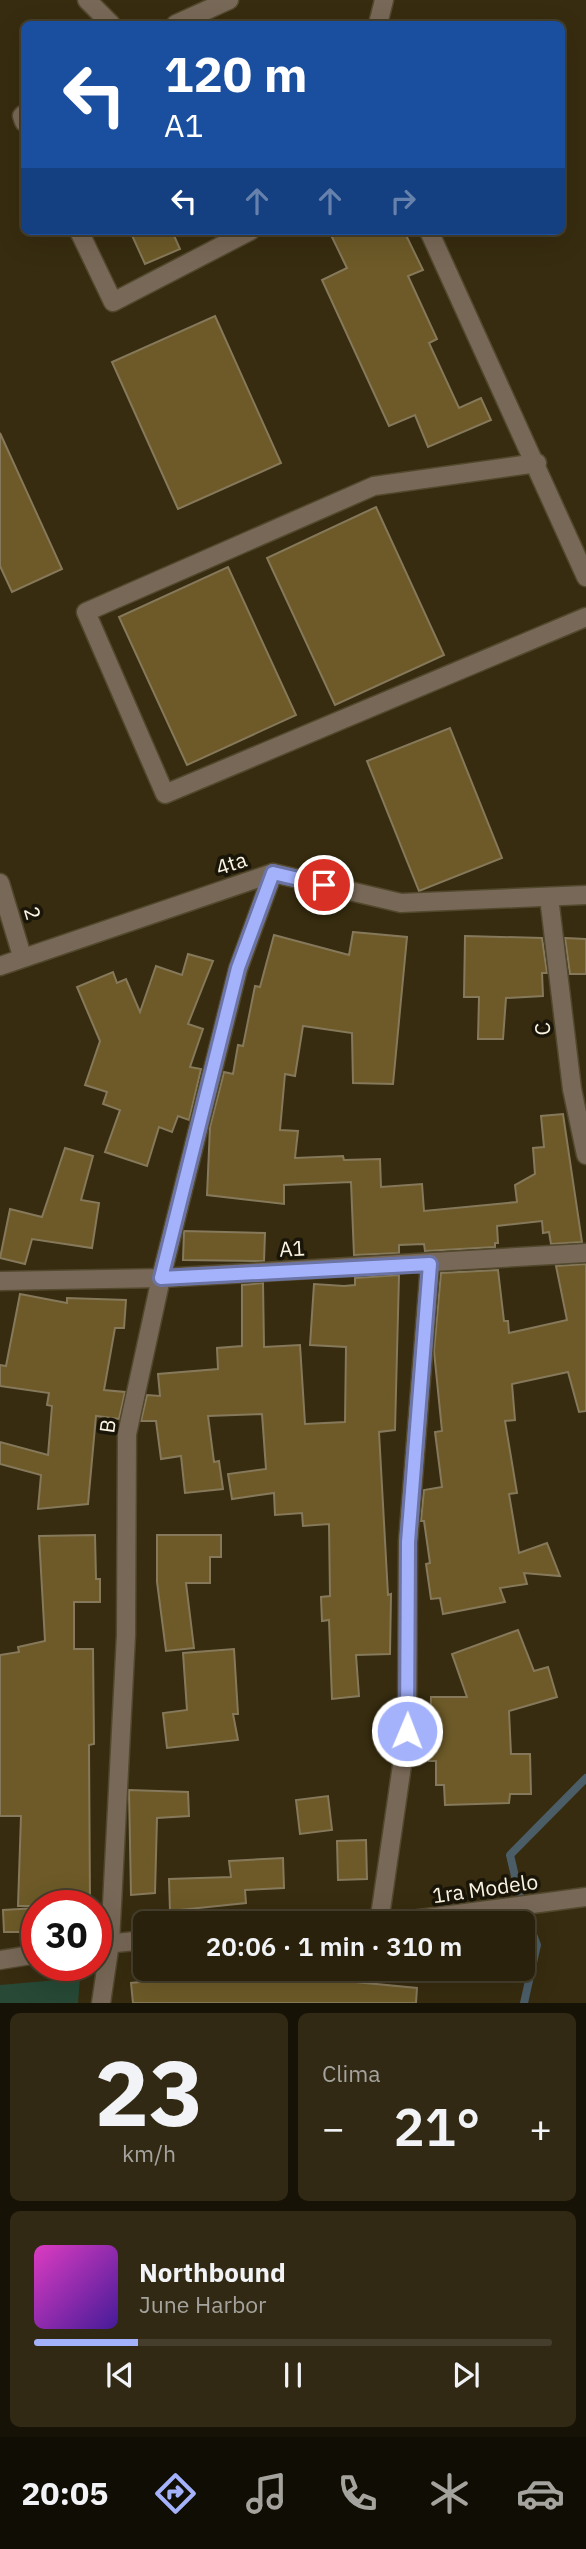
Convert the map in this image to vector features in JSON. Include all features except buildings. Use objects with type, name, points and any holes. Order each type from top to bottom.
[{"type":"street","points":[[87,0],[108,21]]},
{"type":"street","points":[[183,21],[229,0]]},
{"type":"street","points":[[379,21],[384,0]]},
{"type":"street","points":[[81,235],[113,302],[242,235]]},
{"type":"street","points":[[431,235],[537,463],[586,577]]},
{"type":"street","points":[[537,463],[374,486],[86,612],[165,794],[586,617]]},
{"type":"street","name":"4ta","points":[[0,966],[22,956],[273,873],[401,903],[586,895]]},
{"type":"street","name":"B","points":[[107,1890],[126,1635],[127,1434],[161,1278],[238,968],[273,873]]},
{"type":"street","name":"2","points":[[0,883],[22,956]]},
{"type":"street","name":"C","points":[[549,897],[572,1089],[586,1155]]},
{"type":"street","name":"A1","points":[[0,1281],[161,1278],[586,1253]]},
{"type":"street","points":[[381,1911],[407,1731],[408,1542],[430,1264]]},
{"type":"street","name":"1ra Modelo","points":[[480,1911],[586,1897]]},
{"type":"street","points":[[112,1943],[133,1941]]},
{"type":"street","points":[[0,1960],[21,1957]]},
{"type":"street","name":"B","points":[[102,1981],[102,2003]]},
{"type":"green space","points":[[80,1981],[78,2003],[0,2003],[0,1985]]},
{"type":"waterway","points":[[524,2003],[537,1945],[522,1906],[510,1855],[586,1778]]},
{"type":"route","points":[[324,885],[273,873],[238,968],[161,1278],[430,1264],[408,1542],[407,1731]]}]
